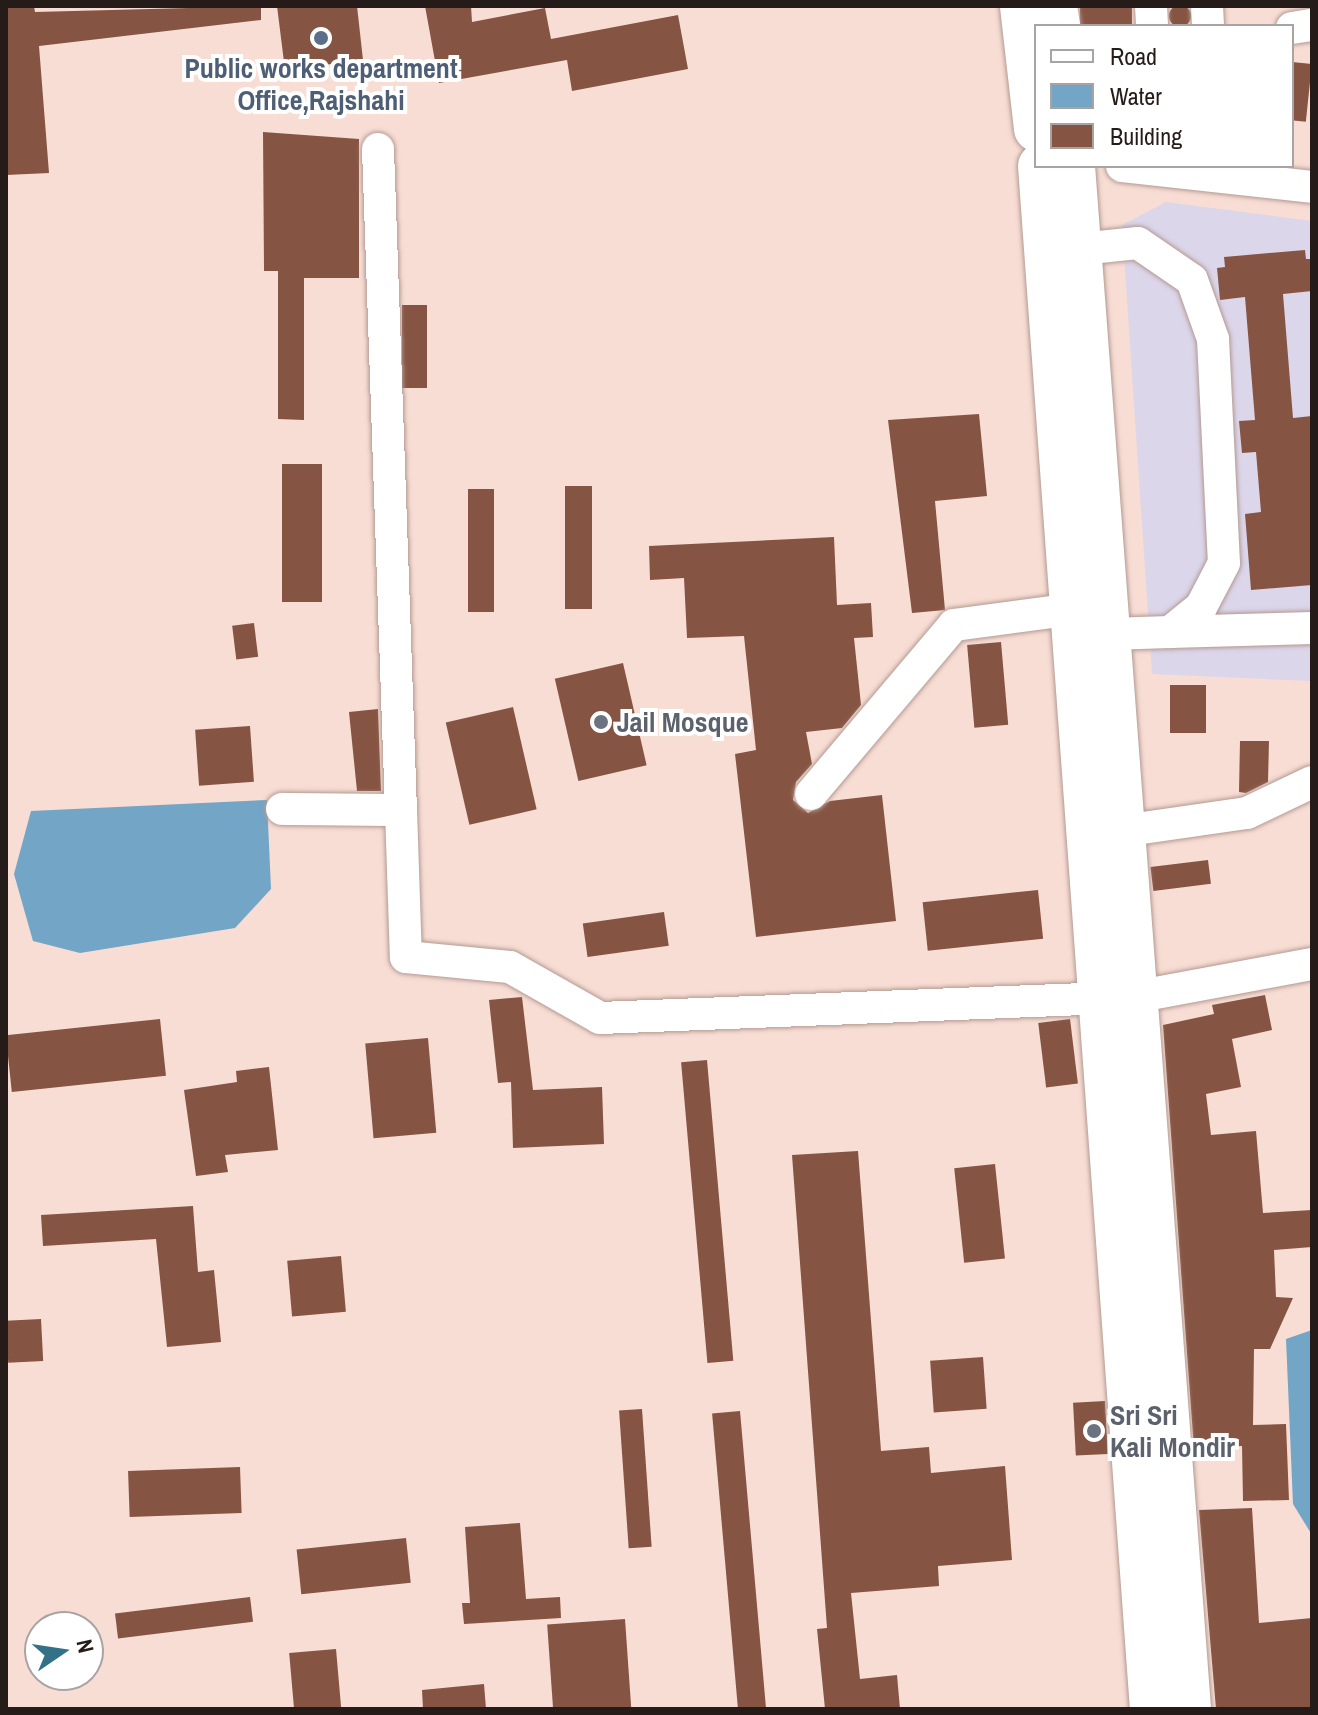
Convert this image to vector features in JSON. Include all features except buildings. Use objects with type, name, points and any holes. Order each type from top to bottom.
[{"type":"highway","points":[[1022,6],[1034,77]]},
{"type":"highway","points":[[1049,168],[1074,609],[1118,997],[1189,1709]]},
{"type":"highway","points":[[1051,168],[1080,249],[1122,831],[1118,997],[1152,1709]]},
{"type":"street","points":[[378,149],[406,957],[510,967],[600,1018],[1118,997],[1312,964]]},
{"type":"street","points":[[1140,168],[1312,187]]},
{"type":"street","points":[[1080,249],[1138,243],[1192,280],[1207,311],[1224,563],[1201,607],[1170,632]]},
{"type":"street","points":[[811,794],[954,625],[1074,609]]},
{"type":"street","points":[[1109,634],[1312,628]]},
{"type":"street","points":[[1122,831],[1247,813],[1312,782]]},
{"type":"street","points":[[282,809],[401,810]]},
{"type":"shaded area","points":[[1166,202],[1312,221],[1312,681],[1152,674],[1122,225]]},
{"type":"water","points":[[267,800],[271,889],[235,928],[80,953],[33,941],[14,874],[31,811]]},
{"type":"water","points":[[1312,1330],[1312,1535],[1293,1504],[1286,1339]]},
{"type":"place","name":"Public works department Office,Rajshahi","points":[[321,38]]},
{"type":"place","name":"Jail Mosque","points":[[601,722]]},
{"type":"place","name":"Sri Sri Kali Mondir","points":[[1094,1431]]}]
